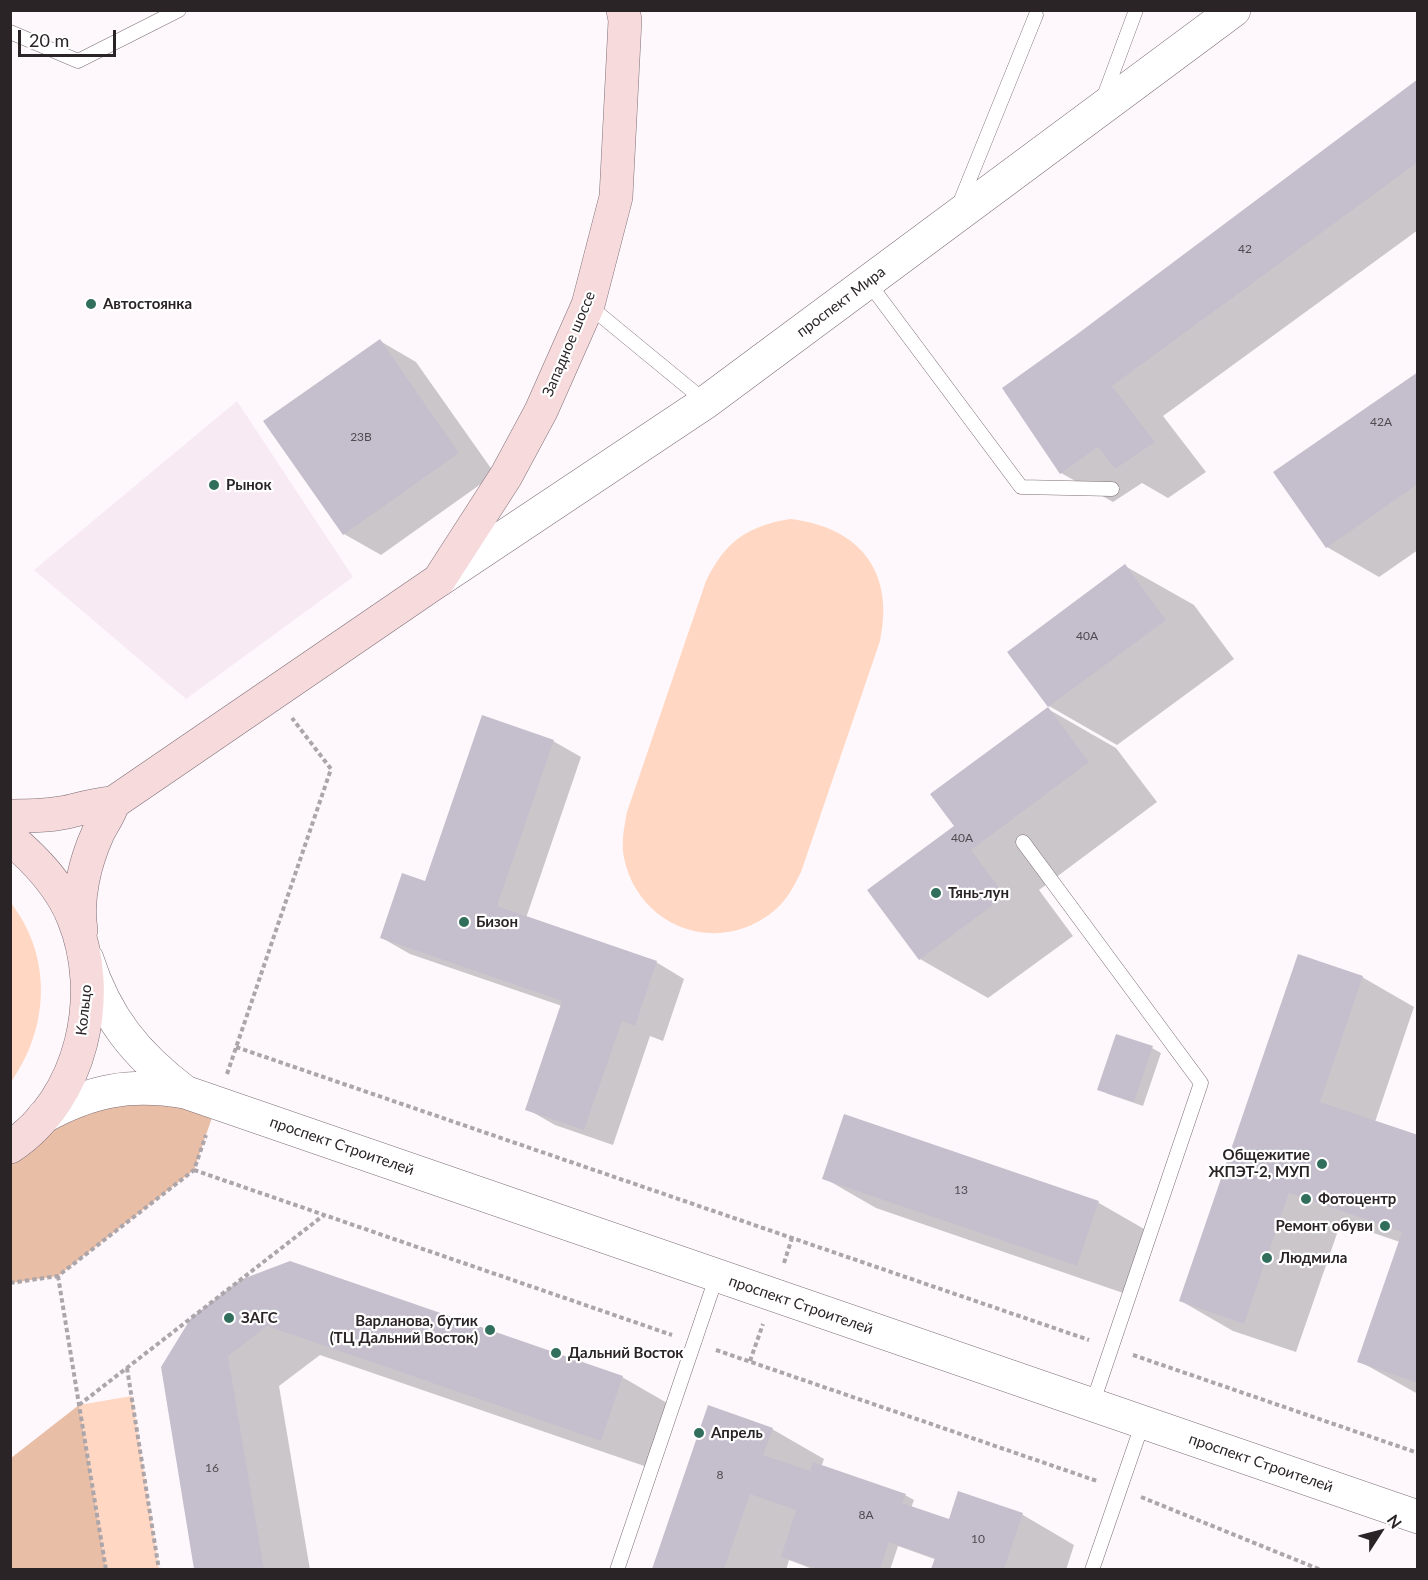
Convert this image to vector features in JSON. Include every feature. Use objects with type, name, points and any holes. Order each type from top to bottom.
[{"type":"main road","name":"Западное шоссе","points":[[439,580],[506,476],[541,411],[588,305],[616,196],[625,21],[623,10]]},
{"type":"main road","points":[[84,950],[80,925],[83,876],[94,842],[113,803],[439,580]]},
{"type":"main road","points":[[10,816],[66,812],[96,804],[113,803]]},
{"type":"main road","name":"Кольцо","points":[[10,838],[32,856],[55,884],[72,915],[84,950],[88,985],[86,1021],[78,1056],[63,1088],[43,1117],[10,1147]]},
{"type":"street","name":"проспект Мира","points":[[439,580],[706,402],[1234,10]]},
{"type":"street","points":[[84,950],[94,982],[124,1035],[142,1057],[185,1092]]},
{"type":"street","points":[[43,1117],[83,1098],[114,1089],[138,1087],[185,1092]]},
{"type":"street","name":"проспект Строителей","points":[[185,1092],[1418,1517]]},
{"type":"lane","points":[[10,32],[78,61],[179,10]]},
{"type":"lane","points":[[1099,111],[1136,10]]},
{"type":"lane","points":[[953,219],[1035,15]]},
{"type":"lane","points":[[868,282],[1021,487],[1112,489]]},
{"type":"lane","points":[[588,305],[706,402]]},
{"type":"lane","points":[[1023,842],[1201,1083],[1092,1405]]},
{"type":"lane","points":[[617,1569],[717,1275]]},
{"type":"lane","points":[[1092,1569],[1143,1422]]},
{"type":"path","points":[[331,769],[236,1047],[1418,1453]]},
{"type":"path","points":[[10,1284],[58,1276],[194,1170],[1120,1489],[1321,1569]]},
{"type":"path","points":[[79,1405],[324,1215]]},
{"type":"path","points":[[58,1276],[106,1569]]},
{"type":"path","points":[[128,1368],[159,1569]]},
{"type":"shaded area","name":"Рынок","points":[[237,401],[353,577],[186,699],[34,570]]},
{"type":"shaded area","points":[[790,519],[815,524],[836,532],[853,543],[867,557],[877,574],[882,594],[883,616],[880,641],[801,872],[787,897],[775,910],[753,924],[730,932],[707,933],[684,928],[664,918],[646,903],[633,883],[623,852],[627,812],[706,581],[713,567],[730,546],[750,531]]},
{"type":"shaded area","points":[[11,903],[25,924],[34,947],[41,993],[39,1016],[33,1039],[24,1061],[11,1082]]},
{"type":"shaded area","points":[[217,1103],[194,1170],[58,1276],[11,1283],[11,1147],[66,1104]]},
{"type":"shaded area","points":[[132,1396],[159,1569],[106,1569],[79,1405]]},
{"type":"shaded area","points":[[79,1405],[106,1569],[11,1569],[11,1458]]},
{"type":"building","points":[[1418,79],[1418,162],[1112,386],[1155,442],[1115,469],[1098,447],[1060,474],[1002,388]]},
{"type":"building","points":[[380,339],[459,453],[343,535],[263,421]]},
{"type":"building","points":[[1418,372],[1418,484],[1326,548],[1273,472]]},
{"type":"building","points":[[1125,564],[1166,620],[1048,707],[1007,652]]},
{"type":"building","points":[[1048,707],[1089,762],[971,850],[1005,896],[919,960],[867,890],[954,826],[930,794]]},
{"type":"building","name":"Бизон","points":[[482,715],[554,740],[497,906],[657,961],[635,1026],[622,1021],[584,1130],[525,1110],[562,1001],[380,938],[402,873],[425,881]]},
{"type":"building","name":"Общежитие ЖПЭТ-2, МУП","points":[[1298,954],[1363,976],[1320,1102],[1418,1135],[1418,1383],[1357,1362],[1402,1232],[1289,1193],[1244,1324],[1179,1301]]},
{"type":"building","points":[[1116,1034],[1153,1046],[1134,1102],[1097,1090]]},
{"type":"building","points":[[844,1114],[1099,1201],[1077,1266],[822,1179]]},
{"type":"building","points":[[290,1261],[623,1376],[601,1441],[267,1326],[228,1356],[264,1569],[194,1569],[161,1367],[191,1318],[240,1280]]},
{"type":"building","points":[[708,1405],[773,1428],[763,1455],[810,1471],[813,1462],[906,1494],[902,1503],[949,1519],[958,1491],[1023,1513],[1004,1569],[931,1569],[935,1558],[889,1542],[880,1569],[818,1569],[781,1557],[796,1510],[750,1494],[724,1569],[652,1569]]},
{"type":"place","name":"Автостоянка","points":[[91,304]]},
{"type":"place","name":"Рынок","points":[[214,485]]},
{"type":"place","name":"Тянь-лун","points":[[936,893]]},
{"type":"place","name":"Бизон","points":[[464,922]]},
{"type":"place","name":"Общежитие ЖПЭТ-2, МУП","points":[[1322,1164]]},
{"type":"place","name":"Фотоцентр","points":[[1306,1199]]},
{"type":"place","name":"Ремонт обуви","points":[[1385,1226]]},
{"type":"place","name":"Людмила","points":[[1267,1258]]},
{"type":"place","name":"ЗАГС","points":[[229,1318]]},
{"type":"place","name":"Варланова, бутик (ТЦ Дальний Восток)","points":[[490,1330]]},
{"type":"place","name":"Дальний Восток","points":[[556,1353]]},
{"type":"place","name":"Апрель","points":[[699,1433]]}]
